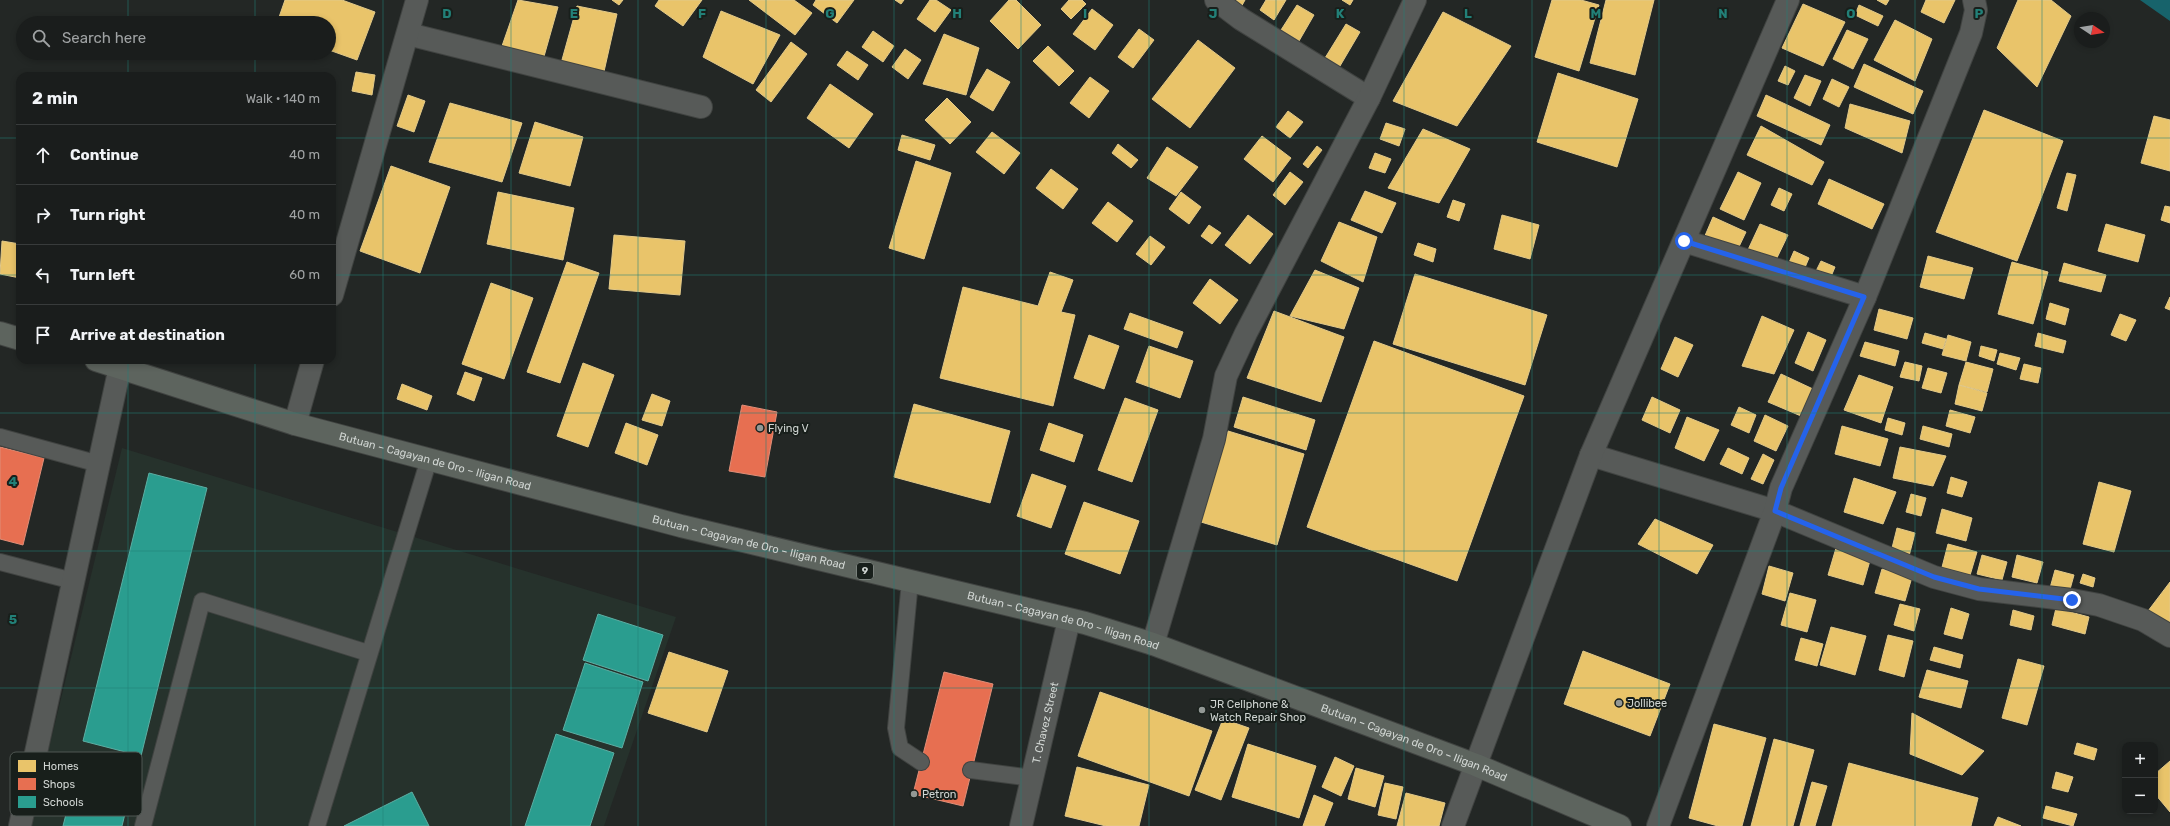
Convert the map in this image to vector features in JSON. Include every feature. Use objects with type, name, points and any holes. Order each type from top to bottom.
[{"type":"highway","points":[[0,333],[16,338]]},
{"type":"highway","name":"Butuan – Cagayan de Oro – Iligan Road","points":[[110,364],[295,424],[429,460],[681,526],[1069,620],[1153,644],[1476,765],[1620,826]]},
{"type":"street","points":[[336,281],[417,0]]},
{"type":"street","points":[[1216,0],[1241,19],[1369,98]]},
{"type":"street","points":[[1153,644],[1214,439],[1226,376],[1246,333],[1369,98],[1415,0]]},
{"type":"street","points":[[1453,826],[1591,456],[1788,0]]},
{"type":"street","points":[[1658,826],[1775,511],[1781,488],[1864,297],[1971,33],[1976,10],[1974,0]]},
{"type":"street","points":[[408,34],[701,107]]},
{"type":"street","points":[[1684,241],[1864,297]]},
{"type":"street","points":[[295,424],[312,364]]},
{"type":"street","points":[[36,752],[120,367]]},
{"type":"street","points":[[1591,456],[1775,511],[1934,577],[1979,589],[2072,600],[2099,605],[2143,620],[2170,636]]},
{"type":"street","name":"T. Chavez Street","points":[[1021,826],[1069,620]]},
{"type":"street","points":[[20,826],[22,816]]},
{"type":"lane","points":[[0,437],[99,464]]},
{"type":"lane","points":[[317,826],[368,653],[429,460]]},
{"type":"lane","points":[[0,562],[73,581]]},
{"type":"lane","points":[[910,581],[896,728],[900,748],[921,762]]},
{"type":"lane","points":[[143,826],[202,601],[368,653]]},
{"type":"lane","points":[[972,770],[1032,778]]},
{"type":"shaded area","points":[[122,448],[676,617],[604,826],[30,826],[32,816],[142,816],[142,752],[48,752]]},
{"type":"water","points":[[2140,0],[2170,0],[2170,21]]},
{"type":"building: Homes","points":[[285,0],[342,0],[375,12],[357,60],[336,52],[336,16],[279,16]]},
{"type":"building: Homes","points":[[518,0],[558,7],[543,60],[502,46]]},
{"type":"building: Homes","points":[[612,0],[623,0],[619,5]]},
{"type":"building: Homes","points":[[659,0],[702,0],[683,26],[655,6]]},
{"type":"building: Homes","points":[[749,0],[794,0],[812,13],[795,35]]},
{"type":"building: Homes","points":[[816,0],[854,0],[837,23],[813,5]]},
{"type":"building: Homes","points":[[895,0],[904,0],[901,4]]},
{"type":"building: Homes","points":[[930,0],[936,0],[951,10],[935,32],[917,19]]},
{"type":"building: Homes","points":[[1009,0],[1016,0],[1041,25],[1018,49],[990,21]]},
{"type":"building: Homes","points":[[1069,0],[1082,0],[1086,4],[1071,19],[1061,9]]},
{"type":"building: Homes","points":[[1227,0],[1245,0],[1240,9]]},
{"type":"building: Homes","points":[[1266,0],[1286,0],[1274,20],[1260,10]]},
{"type":"building: Homes","points":[[1342,0],[1353,0],[1350,5]]},
{"type":"building: Homes","points":[[1552,0],[1581,0],[1599,5],[1579,71],[1535,57]]},
{"type":"building: Homes","points":[[1606,0],[1654,0],[1635,75],[1590,63]]},
{"type":"building: Homes","points":[[1877,0],[1889,0],[1886,5]]},
{"type":"building: Homes","points":[[1926,0],[1955,0],[1944,23],[1921,12]]},
{"type":"building: Homes","points":[[2018,0],[2051,0],[2071,16],[2037,87],[1997,48]]},
{"type":"building: Homes","points":[[1803,4],[1845,22],[1823,66],[1782,48]]},
{"type":"building: Homes","points":[[1297,5],[1314,15],[1299,41],[1281,30]]},
{"type":"building: Homes","points":[[1859,5],[1883,16],[1878,26],[1855,15]]},
{"type":"building: Homes","points":[[577,6],[617,14],[603,76],[560,67]]},
{"type":"building: Homes","points":[[1092,9],[1113,25],[1095,50],[1073,34]]},
{"type":"building: Homes","points":[[721,11],[780,35],[753,84],[703,57]]},
{"type":"building: Homes","points":[[1443,12],[1511,46],[1457,126],[1393,101]]},
{"type":"building: Homes","points":[[1895,20],[1932,39],[1915,81],[1874,60]]},
{"type":"building: Homes","points":[[1346,24],[1360,32],[1340,66],[1325,58]]},
{"type":"building: Homes","points":[[1139,29],[1154,40],[1133,68],[1118,57]]},
{"type":"building: Homes","points":[[1847,30],[1868,39],[1853,69],[1833,59]]},
{"type":"building: Homes","points":[[873,31],[894,46],[883,62],[862,47]]},
{"type":"building: Homes","points":[[944,34],[979,48],[966,95],[923,84]]},
{"type":"building: Homes","points":[[1198,40],[1235,68],[1190,128],[1152,99]]},
{"type":"building: Homes","points":[[791,42],[807,54],[771,102],[756,90]]},
{"type":"building: Homes","points":[[1048,46],[1074,71],[1059,86],[1033,61]]},
{"type":"building: Homes","points":[[905,49],[921,60],[908,79],[892,67]]},
{"type":"building: Homes","points":[[847,51],[868,65],[858,80],[837,65]]},
{"type":"building: Homes","points":[[1864,64],[1923,91],[1913,114],[1854,87]]},
{"type":"building: Homes","points":[[1785,66],[1795,71],[1788,85],[1778,81]]},
{"type":"building: Homes","points":[[987,69],[1010,82],[993,111],[970,97]]},
{"type":"building: Homes","points":[[356,72],[375,75],[372,95],[352,91]]},
{"type":"building: Homes","points":[[1558,73],[1638,99],[1617,167],[1537,142]]},
{"type":"building: Homes","points":[[1805,75],[1821,81],[1810,106],[1794,98]]},
{"type":"building: Homes","points":[[1090,77],[1109,91],[1089,118],[1070,103]]},
{"type":"building: Homes","points":[[1832,79],[1849,87],[1839,107],[1823,99]]},
{"type":"building: Homes","points":[[830,84],[873,114],[849,148],[807,118]]},
{"type":"building: Homes","points":[[408,95],[425,101],[414,132],[397,126]]},
{"type":"building: Homes","points":[[1766,95],[1830,125],[1821,145],[1757,116]]},
{"type":"building: Homes","points":[[947,98],[971,122],[950,144],[925,120]]},
{"type":"building: Homes","points":[[450,103],[522,123],[502,182],[429,162]]},
{"type":"building: Homes","points":[[1850,104],[1910,121],[1902,153],[1845,128]]},
{"type":"building: Homes","points":[[1984,110],[2063,141],[2017,261],[1936,232]]},
{"type":"building: Homes","points":[[1288,111],[1303,122],[1290,138],[1276,127]]},
{"type":"building: Homes","points":[[2154,116],[2170,120],[2170,171],[2141,163]]},
{"type":"building: Homes","points":[[535,122],[583,137],[570,186],[519,173]]},
{"type":"building: Homes","points":[[1386,123],[1405,129],[1399,146],[1380,139]]},
{"type":"building: Homes","points":[[1761,126],[1824,162],[1812,185],[1747,155]]},
{"type":"building: Homes","points":[[1423,129],[1470,149],[1439,203],[1388,188]]},
{"type":"building: Homes","points":[[992,132],[1020,153],[1004,174],[976,152]]},
{"type":"building: Homes","points":[[902,135],[935,145],[930,160],[898,150]]},
{"type":"building: Homes","points":[[1262,136],[1291,158],[1273,182],[1244,159]]},
{"type":"building: Homes","points":[[1118,144],[1138,160],[1131,168],[1112,153]]},
{"type":"building: Homes","points":[[1317,146],[1322,150],[1308,168],[1303,164]]},
{"type":"building: Homes","points":[[1167,147],[1198,167],[1176,196],[1147,178]]},
{"type":"building: Homes","points":[[1375,153],[1391,159],[1385,173],[1369,168]]},
{"type":"building: Homes","points":[[916,161],[951,173],[924,259],[889,248]]},
{"type":"building: Homes","points":[[391,166],[450,187],[420,273],[360,251]]},
{"type":"building: Homes","points":[[1051,169],[1078,189],[1063,209],[1036,188]]},
{"type":"building: Homes","points":[[1290,172],[1303,182],[1285,205],[1273,195]]},
{"type":"building: Homes","points":[[1738,172],[1761,183],[1744,220],[1720,209]]},
{"type":"building: Homes","points":[[2067,173],[2076,175],[2067,211],[2057,208]]},
{"type":"building: Homes","points":[[1829,179],[1884,204],[1872,229],[1818,204]]},
{"type":"building: Homes","points":[[1779,188],[1792,194],[1784,211],[1771,205]]},
{"type":"building: Homes","points":[[1365,191],[1396,203],[1382,233],[1351,220]]},
{"type":"building: Homes","points":[[498,192],[574,208],[563,260],[487,244]]},
{"type":"building: Homes","points":[[1181,192],[1201,207],[1189,224],[1169,209]]},
{"type":"building: Homes","points":[[1453,200],[1465,204],[1459,221],[1447,217]]},
{"type":"building: Homes","points":[[1108,202],[1133,221],[1117,242],[1092,223]]},
{"type":"building: Homes","points":[[2165,206],[2170,207],[2170,223],[2161,220]]},
{"type":"building: Homes","points":[[1248,215],[1273,234],[1250,264],[1225,245]]},
{"type":"building: Homes","points":[[1502,215],[1539,225],[1530,259],[1494,249]]},
{"type":"building: Homes","points":[[1713,217],[1746,232],[1736,253],[1704,238]]},
{"type":"building: Homes","points":[[1339,222],[1377,237],[1363,282],[1321,261]]},
{"type":"building: Homes","points":[[1760,224],[1788,235],[1774,264],[1746,254]]},
{"type":"building: Homes","points":[[2106,224],[2145,235],[2138,262],[2098,251]]},
{"type":"building: Homes","points":[[1209,225],[1221,233],[1212,244],[1201,236]]},
{"type":"building: Homes","points":[[614,235],[685,241],[680,295],[609,289]]},
{"type":"building: Homes","points":[[1150,236],[1165,247],[1151,265],[1136,254]]},
{"type":"building: Homes","points":[[2,241],[16,243],[16,277],[0,274]]},
{"type":"building: Homes","points":[[1418,243],[1436,249],[1433,262],[1414,255]]},
{"type":"building: Homes","points":[[1794,251],[1809,258],[1803,272],[1788,265]]},
{"type":"building: Homes","points":[[1928,256],[1973,268],[1964,299],[1920,287]]},
{"type":"building: Homes","points":[[1821,261],[1835,267],[1830,279],[1815,273]]},
{"type":"building: Homes","points":[[567,262],[599,273],[560,383],[527,372]]},
{"type":"building: Homes","points":[[2012,262],[2048,272],[2033,324],[1998,314]]},
{"type":"building: Homes","points":[[2064,263],[2106,275],[2101,292],[2059,281]]},
{"type":"building: Homes","points":[[1315,270],[1359,288],[1344,329],[1290,316]]},
{"type":"building: Homes","points":[[1050,272],[1073,280],[1061,312],[1075,315],[1053,406],[940,378],[963,287],[1038,306]]},
{"type":"building: Homes","points":[[1415,274],[1547,315],[1525,385],[1393,344]]},
{"type":"building: Homes","points":[[1210,279],[1238,300],[1220,324],[1193,303]]},
{"type":"building: Homes","points":[[491,283],[533,298],[504,379],[462,364]]},
{"type":"building: Homes","points":[[2170,297],[2170,310],[2165,308]]},
{"type":"building: Homes","points":[[2050,303],[2069,309],[2065,325],[2046,319]]},
{"type":"building: Homes","points":[[1879,309],[1913,318],[1907,339],[1874,330]]},
{"type":"building: Homes","points":[[1274,311],[1344,337],[1321,402],[1247,378]]},
{"type":"building: Homes","points":[[1130,313],[1183,332],[1177,348],[1124,329]]},
{"type":"building: Homes","points":[[2120,314],[2136,320],[2126,341],[2111,335]]},
{"type":"building: Homes","points":[[1762,316],[1794,330],[1774,374],[1742,366]]},
{"type":"building: Homes","points":[[1808,332],[1826,340],[1813,371],[1795,363]]},
{"type":"building: Homes","points":[[1925,333],[1946,339],[1943,349],[1922,343]]},
{"type":"building: Homes","points":[[2038,333],[2066,341],[2063,353],[2035,346]]},
{"type":"building: Homes","points":[[1089,335],[1119,346],[1104,389],[1074,378]]},
{"type":"building: Homes","points":[[1948,335],[1971,342],[1966,361],[1942,355]]},
{"type":"building: Homes","points":[[1675,337],[1693,345],[1678,377],[1661,369]]},
{"type":"building: Homes","points":[[1374,341],[1524,396],[1457,581],[1307,527]]},
{"type":"building: Homes","points":[[1865,342],[1899,351],[1895,366],[1860,356]]},
{"type":"building: Homes","points":[[1149,346],[1193,361],[1180,398],[1136,382]]},
{"type":"building: Homes","points":[[1981,346],[1997,350],[1994,361],[1979,356]]},
{"type":"building: Homes","points":[[2000,353],[2020,358],[2016,370],[1997,364]]},
{"type":"building: Homes","points":[[1905,362],[1922,366],[1919,381],[1900,377]]},
{"type":"building: Homes","points":[[1966,362],[1993,369],[1987,392],[1959,385]]},
{"type":"building: Homes","points":[[583,363],[614,375],[588,447],[557,436]]},
{"type":"building: Homes","points":[[2024,364],[2041,368],[2038,383],[2020,379]]},
{"type":"building: Homes","points":[[1928,368],[1947,373],[1941,393],[1922,388]]},
{"type":"building: Homes","points":[[465,372],[482,378],[474,401],[457,394]]},
{"type":"building: Homes","points":[[1781,374],[1813,389],[1801,416],[1768,402]]},
{"type":"building: Homes","points":[[1859,375],[1893,387],[1881,423],[1844,410]]},
{"type":"building: Homes","points":[[402,384],[432,396],[427,410],[397,399]]},
{"type":"building: Homes","points":[[1959,385],[1987,393],[1982,411],[1955,404]]},
{"type":"building: Homes","points":[[652,394],[670,401],[662,426],[642,420]]},
{"type":"building: Homes","points":[[1243,397],[1315,420],[1306,450],[1234,427]]},
{"type":"building: Homes","points":[[1652,397],[1680,410],[1670,433],[1642,420]]},
{"type":"building: Homes","points":[[1125,398],[1158,410],[1132,482],[1098,470]]},
{"type":"building: Homes","points":[[914,404],[1010,431],[990,503],[894,477]]},
{"type":"building: Homes","points":[[1739,407],[1756,415],[1749,433],[1731,425]]},
{"type":"building: Homes","points":[[1950,410],[1975,417],[1970,433],[1946,426]]},
{"type":"building: Homes","points":[[1765,415],[1788,426],[1776,451],[1754,441]]},
{"type":"building: Homes","points":[[1687,417],[1719,430],[1704,461],[1675,448]]},
{"type":"building: Homes","points":[[1888,418],[1905,423],[1902,435],[1885,430]]},
{"type":"building: Homes","points":[[626,423],[658,435],[647,465],[615,453]]},
{"type":"building: Homes","points":[[1049,423],[1083,435],[1074,462],[1040,450]]},
{"type":"building: Homes","points":[[1842,426],[1888,439],[1880,466],[1835,454]]},
{"type":"building: Homes","points":[[1923,426],[1952,434],[1949,447],[1920,439]]},
{"type":"building: Homes","points":[[1228,431],[1304,454],[1277,545],[1201,522]]},
{"type":"building: Homes","points":[[1900,447],[1946,456],[1933,486],[1893,478]]},
{"type":"building: Homes","points":[[1728,448],[1749,458],[1742,474],[1720,464]]},
{"type":"building: Homes","points":[[1763,454],[1774,460],[1763,484],[1751,479]]},
{"type":"building: Homes","points":[[1032,474],[1066,486],[1051,528],[1017,516]]},
{"type":"building: Homes","points":[[1951,477],[1967,482],[1962,497],[1947,493]]},
{"type":"building: Homes","points":[[1854,478],[1896,492],[1883,524],[1844,512]]},
{"type":"building: Homes","points":[[2099,482],[2131,491],[2114,552],[2083,544]]},
{"type":"building: Homes","points":[[1911,494],[1926,498],[1921,516],[1906,512]]},
{"type":"building: Homes","points":[[1084,502],[1139,521],[1120,574],[1065,554]]},
{"type":"building: Homes","points":[[1942,509],[1972,518],[1966,541],[1936,533]]},
{"type":"building: Homes","points":[[1655,519],[1713,545],[1697,574],[1638,544]]},
{"type":"building: Homes","points":[[1897,528],[1915,533],[1908,560],[1890,556]]},
{"type":"building: Homes","points":[[1948,544],[1977,552],[1968,582],[1940,575]]},
{"type":"building: Homes","points":[[1836,548],[1871,557],[1863,585],[1828,575]]},
{"type":"building: Homes","points":[[1982,555],[2007,562],[2002,580],[1977,574]]},
{"type":"building: Homes","points":[[2017,555],[2043,562],[2037,583],[2012,577]]},
{"type":"building: Homes","points":[[1769,566],[1793,573],[1785,601],[1762,594]]},
{"type":"building: Homes","points":[[1882,569],[1912,577],[1905,601],[1875,593]]},
{"type":"building: Homes","points":[[2055,570],[2074,575],[2069,593],[2050,588]]},
{"type":"building: Homes","points":[[2083,574],[2095,578],[2093,587],[2080,583]]},
{"type":"building: Homes","points":[[2170,582],[2170,625],[2148,611]]},
{"type":"building: Homes","points":[[1790,593],[1816,600],[1807,632],[1781,625]]},
{"type":"building: Homes","points":[[1900,604],[1920,609],[1914,631],[1894,625]]},
{"type":"building: Homes","points":[[1951,608],[1969,614],[1962,639],[1944,634]]},
{"type":"building: Homes","points":[[2056,608],[2089,617],[2085,634],[2052,625]]},
{"type":"building: Homes","points":[[2013,610],[2034,616],[2031,630],[2010,625]]},
{"type":"building: Homes","points":[[1831,627],[1866,636],[1855,675],[1820,665]]},
{"type":"building: Homes","points":[[1888,635],[1913,641],[1904,677],[1879,670]]},
{"type":"building: Homes","points":[[1801,638],[1823,644],[1817,666],[1795,660]]},
{"type":"building: Homes","points":[[1934,647],[1963,655],[1960,668],[1930,660]]},
{"type":"building: Homes","points":[[1583,651],[1670,684],[1650,736],[1564,704]]},
{"type":"building: Homes","points":[[669,652],[728,671],[707,732],[648,713]]},
{"type":"building: Homes","points":[[2018,659],[2044,666],[2027,725],[2002,718]]},
{"type":"building: Homes","points":[[1927,670],[1968,681],[1961,708],[1919,697]]},
{"type":"building: Homes","points":[[1100,692],[1212,731],[1189,796],[1078,756]]},
{"type":"building: Homes","points":[[1912,713],[1984,751],[1962,775],[1910,754]]},
{"type":"building: Homes","points":[[1223,719],[1249,728],[1221,800],[1195,790]]},
{"type":"building: Homes","points":[[1714,724],[1766,738],[1742,826],[1718,826],[1689,818]]},
{"type":"building: Homes","points":[[1774,739],[1814,750],[1793,826],[1751,826]]},
{"type":"building: Homes","points":[[2077,743],[2097,749],[2094,760],[2074,754]]},
{"type":"building: Homes","points":[[1248,744],[1316,766],[1299,818],[1232,797]]},
{"type":"building: Homes","points":[[1335,757],[1354,766],[1341,796],[1322,787]]},
{"type":"building: Homes","points":[[2170,761],[2170,812],[2158,798],[2158,771]]},
{"type":"building: Homes","points":[[1849,763],[1978,798],[1971,826],[1832,826]]},
{"type":"building: Homes","points":[[1077,767],[1149,785],[1139,826],[1106,826],[1065,816]]},
{"type":"building: Homes","points":[[1356,768],[1384,776],[1375,807],[1348,799]]},
{"type":"building: Homes","points":[[2056,772],[2073,777],[2068,792],[2052,788]]},
{"type":"building: Homes","points":[[1812,782],[1827,786],[1815,826],[1800,826]]},
{"type":"building: Homes","points":[[1385,783],[1403,787],[1396,819],[1378,815]]},
{"type":"building: Homes","points":[[1406,793],[1445,803],[1439,826],[1397,826]]},
{"type":"building: Homes","points":[[1314,795],[1333,803],[1324,826],[1303,826]]},
{"type":"building: Homes","points":[[2046,806],[2077,814],[2073,826],[2043,818]]},
{"type":"building: Homes","points":[[1998,817],[2021,826],[1994,826]]},
{"type":"building: Shops","points":[[742,405],[777,412],[765,477],[729,471]]},
{"type":"building: Shops","points":[[0,447],[44,458],[23,545],[0,539]]},
{"type":"building: Shops","points":[[944,672],[993,684],[963,806],[913,794]]},
{"type":"building: Schools","points":[[149,473],[207,488],[142,752],[126,752],[83,741]]},
{"type":"building: Schools","points":[[598,614],[663,635],[648,681],[583,660]]},
{"type":"building: Schools","points":[[585,663],[643,682],[622,748],[563,730]]},
{"type":"building: Schools","points":[[556,734],[614,753],[590,826],[525,826]]},
{"type":"building: Schools","points":[[412,792],[429,826],[344,826]]},
{"type":"building: Schools","points":[[66,816],[124,816],[122,826],[63,826]]},
{"type":"place","name":"Flying V","points":[[760,428]]},
{"type":"place","name":"Jollibee","points":[[1619,703]]},
{"type":"place","name":"JR Cellphone & Watch Repair Shop","points":[[1202,710]]},
{"type":"place","name":"Petron","points":[[914,794]]},
{"type":"route","points":[[1684,241],[1864,297],[1781,488],[1775,511],[1934,577],[1979,589],[2072,600]]}]
